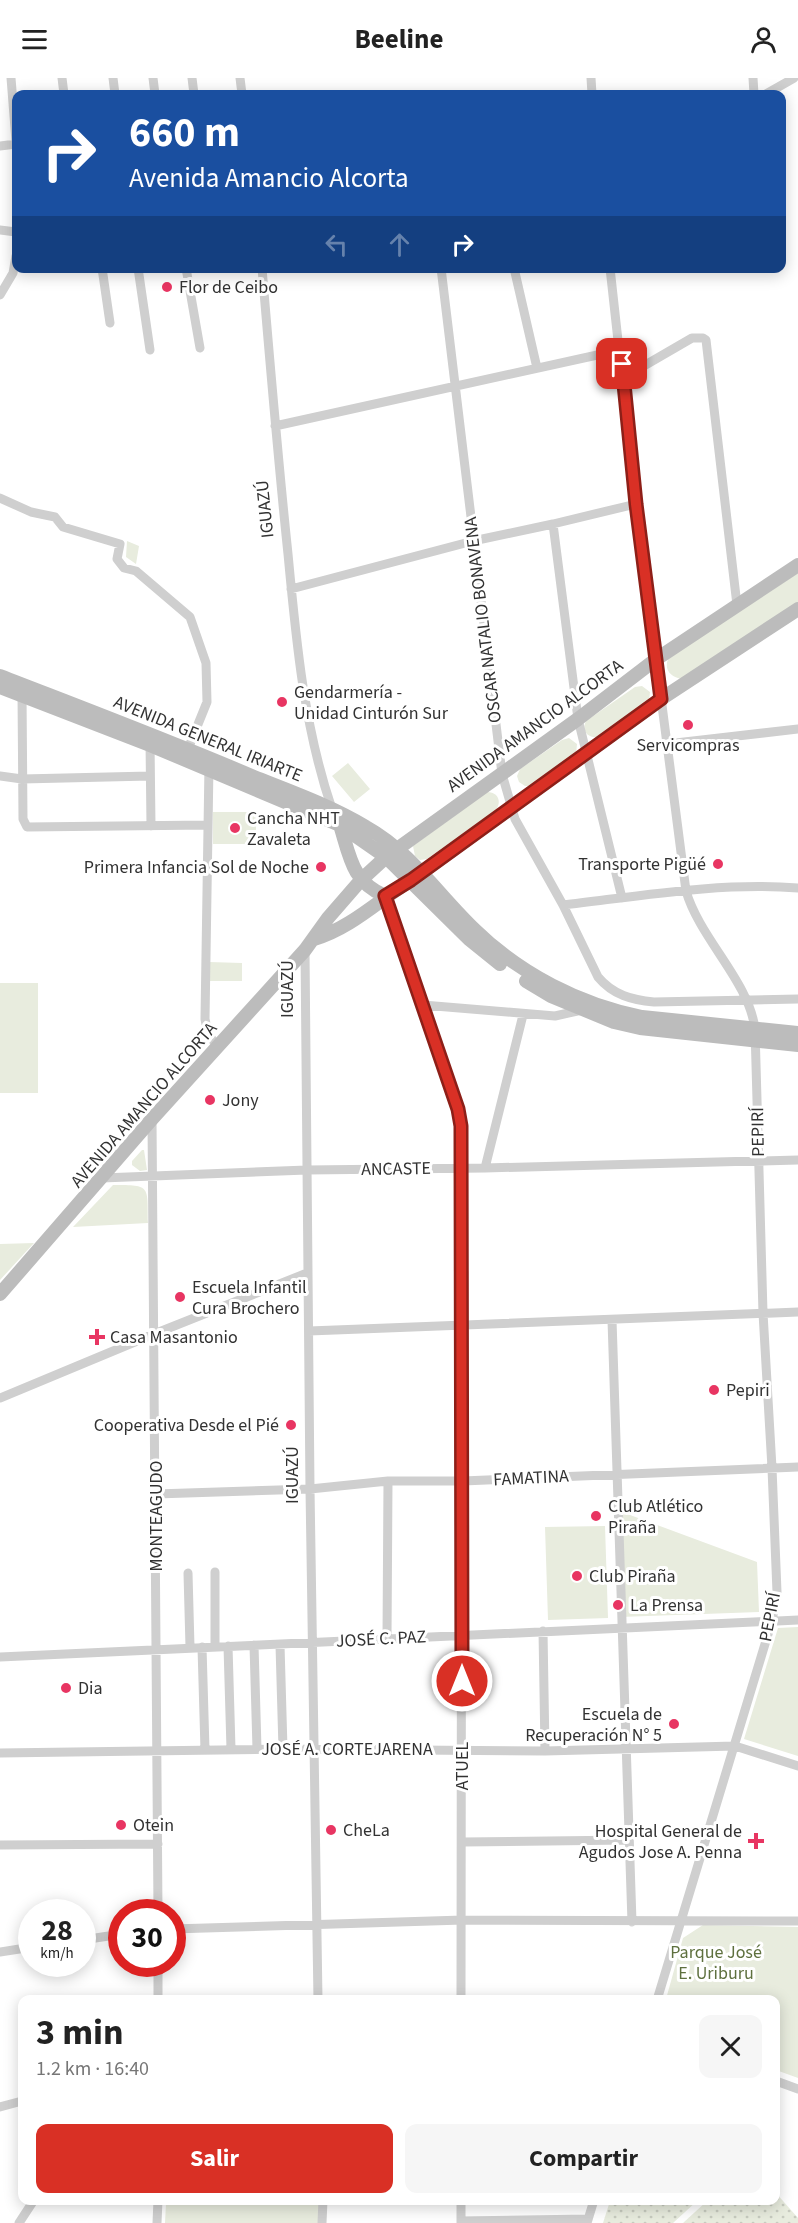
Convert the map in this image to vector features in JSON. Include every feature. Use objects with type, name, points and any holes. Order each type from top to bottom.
[{"type":"main road","name":"AVENIDA AMANCIO ALCORTA","points":[[0,1294],[152,1119],[310,944],[328,918],[361,880],[391,853],[578,719],[655,660],[798,565]]},
{"type":"main road","name":"AVENIDA AMANCIO ALCORTA","points":[[310,944],[361,916],[385,896],[661,699],[798,609]]},
{"type":"main road","name":"AVENIDA GENERAL IRIARTE","points":[[0,676],[22,690],[209,764],[340,825],[391,853]]},
{"type":"main road","name":"AVENIDA GENERAL IRIARTE","points":[[0,687],[22,690]]},
{"type":"main road","name":"AVENIDA GENERAL IRIARTE","points":[[150,739],[188,748],[209,764],[332,809],[365,826],[391,853]]},
{"type":"main road","name":"IGUAZÚ","points":[[340,825],[352,866],[361,880]]},
{"type":"main road","points":[[391,853],[416,876],[469,939],[500,964],[551,996],[642,1017],[756,1035],[798,1045]]},
{"type":"main road","points":[[361,880],[374,893],[385,896]]},
{"type":"main road","points":[[756,1035],[798,1034]]},
{"type":"street","points":[[772,90],[794,78]]},
{"type":"street","points":[[0,295],[13,273]]},
{"type":"street","points":[[103,273],[110,323]]},
{"type":"street","points":[[139,273],[150,350]]},
{"type":"street","points":[[187,273],[200,348]]},
{"type":"street","name":"IGUAZÚ","points":[[262,273],[293,618],[306,705],[319,767],[332,809],[340,825]]},
{"type":"street","name":"OSCAR NATALIO BONAVENA","points":[[442,273],[502,774],[515,819],[604,985],[627,998],[654,1002],[746,1000]]},
{"type":"street","points":[[515,273],[537,368]]},
{"type":"street","name":"PEPIRÍ","points":[[611,273],[655,660],[686,891],[696,918],[751,1010],[756,1035],[764,1313],[777,1602],[659,1995]]},
{"type":"street","points":[[623,378],[692,338],[703,338],[707,345],[737,605]]},
{"type":"street","points":[[275,426],[620,350]]},
{"type":"street","points":[[0,498],[31,512],[55,517],[63,527],[120,544],[117,559],[124,568],[136,571],[190,617],[206,663],[207,702],[188,748]]},
{"type":"street","points":[[291,589],[473,541],[636,504]]},
{"type":"street","points":[[554,524],[578,719],[622,898]]},
{"type":"street","points":[[22,690],[23,821],[30,828],[208,825]]},
{"type":"street","points":[[668,744],[798,729]]},
{"type":"street","points":[[150,739],[150,826]]},
{"type":"street","points":[[209,764],[205,1019],[208,1034],[218,1047]]},
{"type":"street","points":[[0,776],[21,779],[150,776]]},
{"type":"street","points":[[775,886],[798,880]]},
{"type":"street","points":[[563,905],[686,891],[775,886],[798,888]]},
{"type":"street","name":"ATUEL","points":[[385,896],[458,1109],[462,1137],[462,1995]]},
{"type":"street","name":"IGUAZÚ","points":[[310,944],[307,1273],[318,1995]]},
{"type":"street","points":[[746,1000],[798,999]]},
{"type":"street","points":[[423,1005],[555,1016],[583,1005]]},
{"type":"street","points":[[485,1168],[523,1015]]},
{"type":"street","name":"MONTEAGUDO","points":[[152,1119],[158,1899]]},
{"type":"street","name":"ANCASTE","points":[[102,1178],[307,1170],[462,1169],[798,1160]]},
{"type":"street","points":[[0,1398],[307,1273]]},
{"type":"street","points":[[309,1331],[798,1312]]},
{"type":"street","points":[[612,1320],[632,1922]]},
{"type":"street","name":"FAMATINA","points":[[156,1494],[310,1489],[388,1481],[463,1481],[798,1467]]},
{"type":"street","points":[[387,1638],[388,1481]]},
{"type":"street","points":[[215,1572],[215,1647]]},
{"type":"street","points":[[188,1573],[190,1647]]},
{"type":"street","name":"JOSÉ C. PAZ","points":[[0,1657],[798,1620]]},
{"type":"street","points":[[543,1631],[545,1751]]},
{"type":"street","points":[[280,1645],[283,1749]]},
{"type":"street","points":[[228,1646],[231,1749]]},
{"type":"street","points":[[254,1646],[257,1749]]},
{"type":"street","points":[[202,1647],[205,1750]]},
{"type":"street","name":"JOSÉ A. CORTEJARENA","points":[[0,1752],[231,1749],[545,1751],[735,1746],[798,1766]]},
{"type":"street","points":[[463,1842],[628,1840]]},
{"type":"street","points":[[0,1845],[158,1844]]},
{"type":"street","points":[[186,1929],[462,1920],[798,1921]]},
{"type":"street","points":[[0,1952],[18,1949]]},
{"type":"street","points":[[158,1977],[158,1995]]},
{"type":"street","points":[[780,2082],[798,2089]]},
{"type":"street","points":[[0,2107],[18,2102]]},
{"type":"street","points":[[19,2223],[31,2205]]},
{"type":"street","points":[[158,2205],[158,2223]]},
{"type":"street","points":[[322,2205],[322,2223]]},
{"type":"street","points":[[461,2205],[461,2222],[588,2221],[593,2205]]},
{"type":"green space","points":[[127,541],[139,546],[136,564],[126,557]]},
{"type":"green space","points":[[798,573],[798,603],[682,679],[669,672],[667,661],[669,657]]},
{"type":"green space","points":[[642,686],[650,692],[649,701],[599,737],[592,737],[586,733],[584,728],[586,721],[635,687]]},
{"type":"green space","points":[[569,738],[577,744],[576,754],[532,786],[525,786],[519,782],[517,776],[520,769],[562,740]]},
{"type":"green space","points":[[348,763],[370,789],[354,802],[332,776]]},
{"type":"green space","points":[[487,792],[498,798],[499,803],[496,810],[427,859],[420,860],[415,856],[413,846]]},
{"type":"green space","name":"Cancha NHT Zavaleta","points":[[213,812],[256,812],[256,844],[213,844]]},
{"type":"green space","points":[[209,962],[242,963],[242,981],[209,981]]},
{"type":"green space","points":[[0,983],[38,983],[38,1093],[0,1093]]},
{"type":"green space","points":[[144,1150],[147,1170],[140,1171],[132,1165],[132,1161]]},
{"type":"green space","points":[[113,1185],[135,1186],[145,1190],[148,1201],[148,1223],[73,1227]]},
{"type":"green space","points":[[34,1243],[0,1280],[0,1244]]},
{"type":"green space","points":[[622,1512],[757,1562],[759,1612],[620,1617]]},
{"type":"green space","name":"Club Piraña","points":[[605,1526],[608,1618],[548,1620],[545,1527]]},
{"type":"green space","points":[[798,1627],[798,1756],[744,1739],[778,1628]]},
{"type":"green space","name":"Parque José E. Uriburu","points":[[703,1925],[798,1927],[798,2078],[780,2071],[780,1995],[667,1995],[683,1938]]},
{"type":"green space","points":[[780,2198],[798,2218],[798,2223],[683,2223],[703,2205],[780,2205]]},
{"type":"green space","points":[[166,2205],[319,2205],[319,2223],[165,2223]]},
{"type":"green space","points":[[608,2205],[693,2205],[673,2223],[603,2223]]},
{"type":"place","name":"Flor de Ceibo","points":[[167,287]]},
{"type":"place","name":"Gendarmería - Unidad Cinturón Sur","points":[[282,702]]},
{"type":"place","name":"Servicompras","points":[[688,725]]},
{"type":"place","name":"Cancha NHT Zavaleta","points":[[235,828]]},
{"type":"place","name":"Transporte Pigüé","points":[[718,864]]},
{"type":"place","name":"Primera Infancia Sol de Noche","points":[[321,867]]},
{"type":"place","name":"Jony","points":[[210,1100]]},
{"type":"place","name":"Escuela Infantil Cura Brochero","points":[[180,1297]]},
{"type":"place","name":"Casa Masantonio","points":[[97,1337]]},
{"type":"place","name":"Pepiri","points":[[714,1390]]},
{"type":"place","name":"Cooperativa Desde el Pié","points":[[291,1425]]},
{"type":"place","name":"Club Atlético Piraña","points":[[596,1516]]},
{"type":"place","name":"Club Piraña","points":[[577,1576]]},
{"type":"place","name":"La Prensa","points":[[618,1605]]},
{"type":"place","name":"Dia","points":[[66,1688]]},
{"type":"place","name":"Escuela de Recuperación N° 5","points":[[674,1724]]},
{"type":"place","name":"Otein","points":[[121,1825]]},
{"type":"place","name":"CheLa","points":[[331,1830]]},
{"type":"place","name":"Hospital General de Agudos Jose A. Penna","points":[[756,1841]]},
{"type":"route","points":[[462,1681],[461,1126],[458,1109],[385,896],[411,880],[661,699],[636,504],[622,364]]}]
